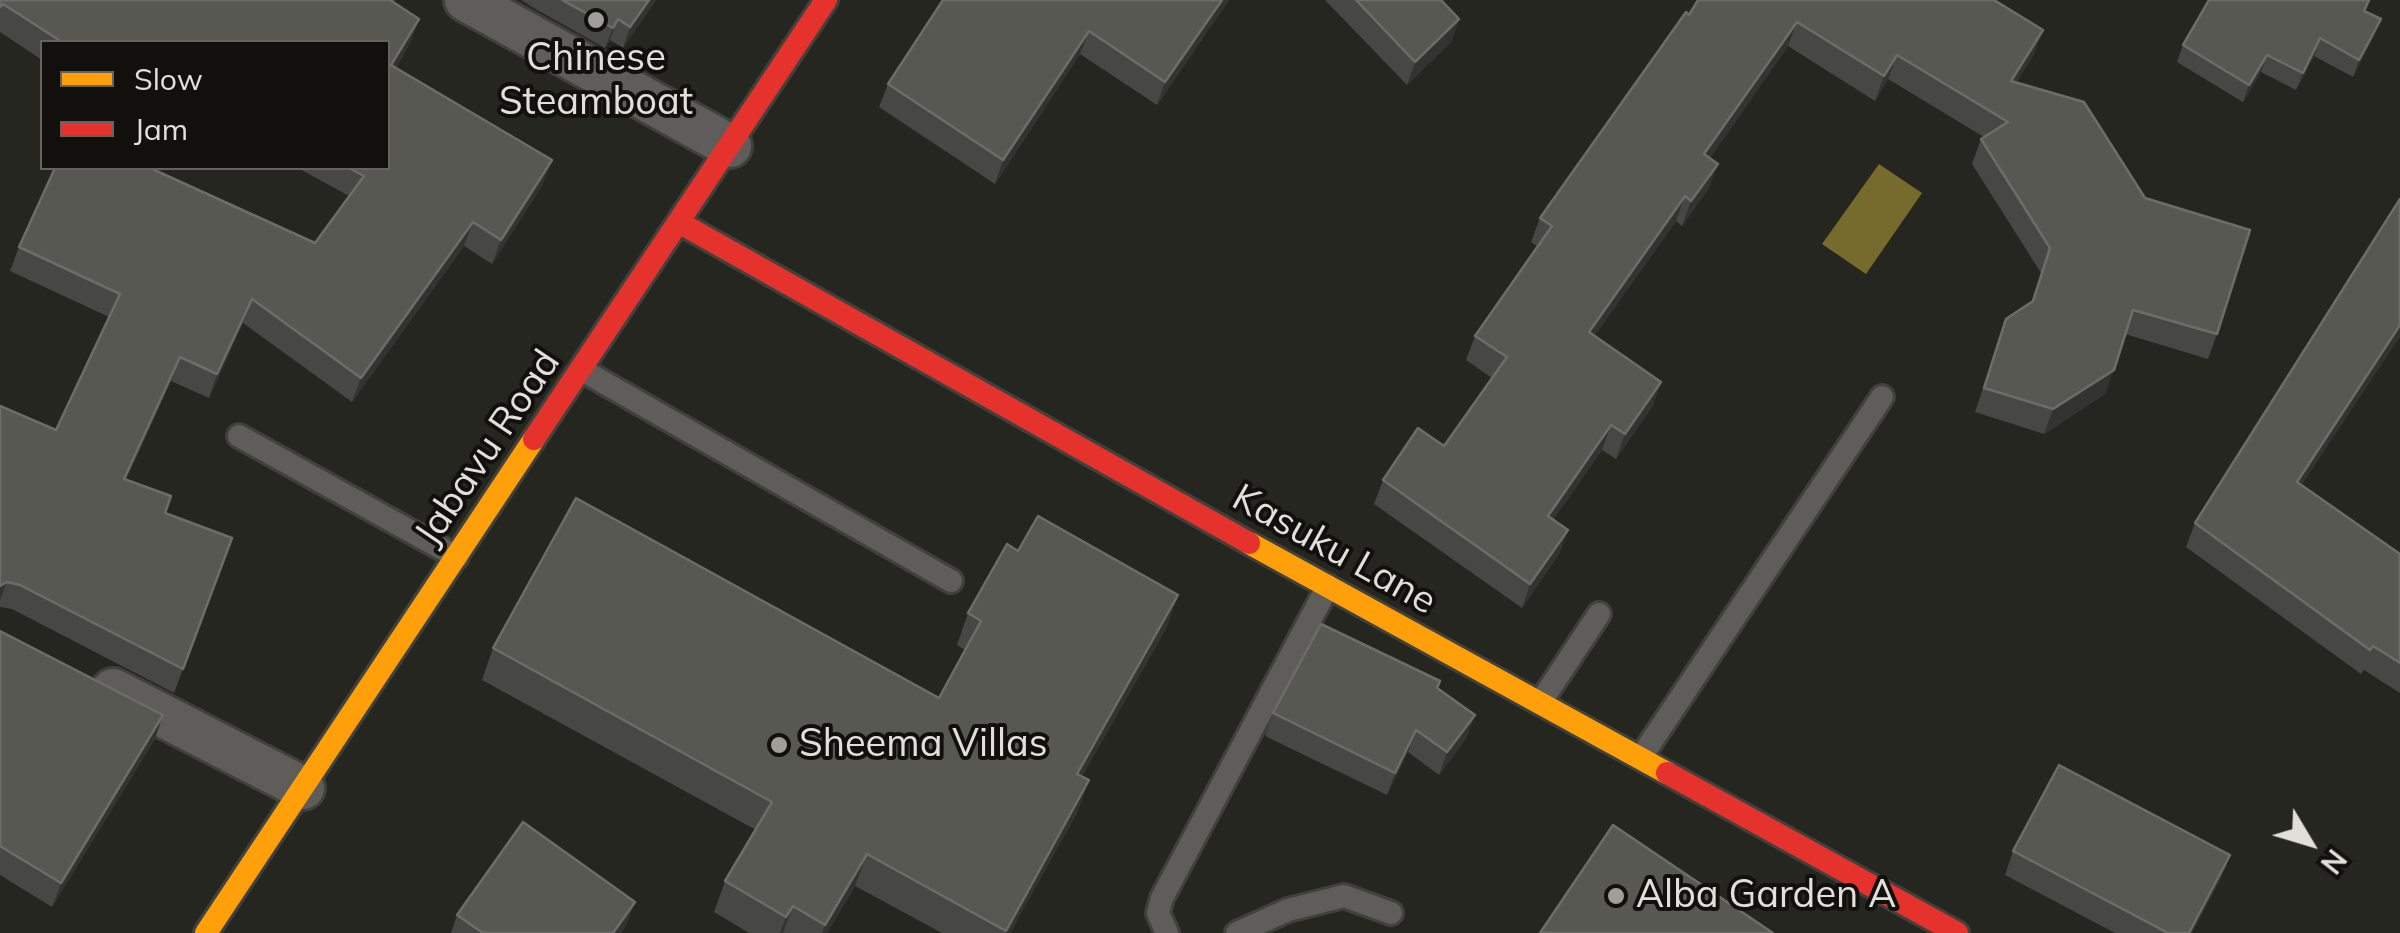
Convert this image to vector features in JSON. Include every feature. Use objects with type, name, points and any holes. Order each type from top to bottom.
[{"type":"street","points":[[466,0],[730,146]]},
{"type":"street","name":"Jabavu Road","points":[[206,933],[826,0]]},
{"type":"street","name":"Kasuku Lane","points":[[680,222],[1957,933]]},
{"type":"street","points":[[79,672],[304,788]]},
{"type":"lane","points":[[582,370],[951,581]]},
{"type":"lane","points":[[1641,757],[1882,397]]},
{"type":"lane","points":[[239,436],[457,556]]},
{"type":"lane","points":[[1167,933],[1158,913],[1162,898],[1328,586]]},
{"type":"lane","points":[[1540,703],[1599,614]]},
{"type":"lane","points":[[1238,933],[1288,910],[1344,896],[1392,913]]},
{"type":"shaded area","points":[[1879,164],[1922,193],[1866,274],[1822,244]]},
{"type":"building","points":[[0,0],[390,0],[419,19],[391,65],[552,160],[501,240],[473,222],[361,378],[252,299],[217,374],[180,357],[124,479],[171,496],[165,513],[232,538],[183,669],[20,585],[7,582],[0,586],[0,406],[56,430],[120,294],[19,247],[54,170],[154,170],[315,243],[364,176],[353,170],[390,170],[390,40],[59,40],[3,4],[0,7]]},
{"type":"building","points":[[562,0],[649,0],[630,27],[618,19],[613,28]]},
{"type":"building","points":[[943,0],[1222,0],[1165,82],[1089,31],[1003,160],[888,84]]},
{"type":"building","points":[[1356,0],[1441,0],[1459,19],[1415,62]]},
{"type":"building","points":[[1698,0],[1994,0],[2043,30],[2011,81],[2084,102],[2145,198],[2250,230],[2217,334],[2133,310],[2114,370],[2053,409],[1984,388],[2006,319],[2033,301],[2050,248],[1981,139],[2008,122],[1897,55],[1884,76],[1797,22],[1704,154],[1718,164],[1691,201],[1685,196],[1589,332],[1661,382],[1625,434],[1611,425],[1548,516],[1568,530],[1530,584],[1383,480],[1418,428],[1444,446],[1507,357],[1475,336],[1552,226],[1540,218]]},
{"type":"building","points":[[2209,0],[2369,0],[2364,11],[2381,19],[2359,60],[2320,38],[2303,73],[2267,55],[2249,85],[2183,45]]},
{"type":"building","points":[[2400,199],[2400,325],[2297,482],[2400,554],[2400,663],[2373,646],[2370,650],[2195,523]]},
{"type":"building","points":[[576,498],[939,698],[981,621],[968,613],[1007,544],[1018,551],[1038,516],[1178,595],[1077,774],[1089,780],[1006,931],[867,854],[825,925],[793,906],[786,917],[725,881],[772,802],[493,648]]},
{"type":"building","points":[[1321,624],[1440,681],[1437,688],[1475,715],[1447,752],[1416,730],[1395,773],[1273,713]]},
{"type":"building","points":[[0,631],[163,715],[61,883],[0,846]]},
{"type":"building","points":[[2059,765],[2230,855],[2189,933],[2168,933],[2013,851]]},
{"type":"building","points":[[523,822],[635,902],[613,933],[483,933],[457,915]]},
{"type":"building","points":[[1613,825],[1773,933],[1540,933]]},
{"type":"traffic: slow","points":[[206,933],[534,439]]},
{"type":"traffic: slow","points":[[1249,543],[1667,773]]},
{"type":"traffic: jam","points":[[534,439],[826,0]]},
{"type":"traffic: jam","points":[[680,223],[1249,543]]},
{"type":"traffic: jam","points":[[1667,773],[1957,933]]},
{"type":"place","name":"Chinese Steamboat","points":[[596,20]]},
{"type":"place","name":"Sheema Villas","points":[[779,745]]},
{"type":"place","name":"Alba Garden A","points":[[1616,896]]}]
